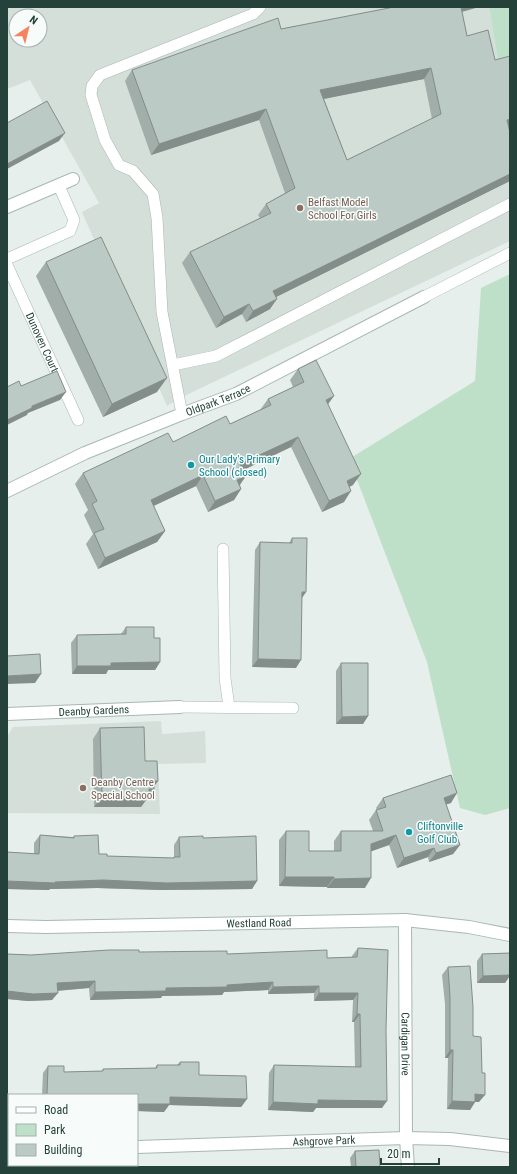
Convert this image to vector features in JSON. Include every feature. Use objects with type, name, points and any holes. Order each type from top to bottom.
[{"type":"street","points":[[7,207],[73,179]]},
{"type":"street","name":"Oldpark Terrace","points":[[7,491],[85,453],[236,394],[424,297]]},
{"type":"street","name":"Deanby Gardens","points":[[7,714],[180,707]]},
{"type":"street","name":"Westland Road","points":[[7,926],[54,927],[405,920],[469,927],[510,935]]},
{"type":"street","name":"Cardigan Drive","points":[[405,920],[406,1138],[408,1167]]},
{"type":"street","name":"Ashgrove Park","points":[[138,1147],[406,1138],[450,1139],[510,1146]]},
{"type":"lane","points":[[182,414],[162,312],[157,218],[153,194],[133,171],[119,165],[105,140],[91,95],[92,86],[100,75],[253,14],[260,7]]},
{"type":"lane","points":[[7,259],[70,231],[74,220],[59,186]]},
{"type":"lane","points":[[173,365],[216,356],[510,204]]},
{"type":"lane","points":[[424,297],[510,253]]},
{"type":"lane","name":"Dunoven Court","points":[[7,265],[78,420]]},
{"type":"lane","points":[[223,549],[225,678],[229,708]]},
{"type":"lane","points":[[180,707],[293,708]]},
{"type":"shaded area","name":"Belfast Model School For Girls","points":[[7,7],[489,7],[510,131],[510,241],[180,398],[167,406],[82,212],[99,203],[30,80],[7,89]]},
{"type":"shaded area","name":"Deanby Centre Special School","points":[[161,721],[162,734],[205,731],[206,763],[158,764],[160,814],[7,813],[7,737],[13,727]]},
{"type":"green space","points":[[489,7],[510,7],[510,131]]},
{"type":"green space","name":"Cliftonville Golf Club","points":[[510,274],[510,808],[485,815],[460,808],[427,662],[349,459],[475,381],[481,288]]},
{"type":"building","points":[[394,7],[461,7],[467,36],[488,30],[495,60],[510,56],[510,119],[507,120],[510,133],[510,174],[273,291],[277,299],[253,311],[249,304],[224,317],[190,252],[271,213],[266,204],[295,188],[266,109],[159,144],[132,70],[278,18],[281,29]],"holes":[[[431,68],[441,114],[347,160],[320,90]]]},
{"type":"building","points":[[47,101],[65,133],[7,164],[7,123]]},
{"type":"building","points":[[101,237],[167,378],[112,404],[46,262]]},
{"type":"building","name":"Our Lady's Primary School (closed)","points":[[316,360],[334,396],[326,400],[361,474],[347,481],[351,491],[329,501],[298,437],[240,464],[246,476],[237,480],[241,489],[215,501],[203,475],[151,500],[165,531],[105,558],[94,533],[104,529],[92,504],[97,501],[83,473],[168,433],[173,442],[226,416],[230,424],[271,405],[268,399],[304,382],[298,369]]},
{"type":"building","points":[[57,371],[66,392],[32,406],[32,408],[7,420],[7,387],[19,381],[21,386]]},
{"type":"building","points":[[292,538],[307,538],[306,592],[302,592],[301,660],[258,659],[260,542],[292,543]]},
{"type":"building","points":[[126,627],[154,627],[154,638],[160,638],[160,662],[111,663],[111,666],[77,666],[77,635],[126,634]]},
{"type":"building","points":[[40,654],[41,674],[7,676],[7,656]]},
{"type":"building","points":[[341,663],[368,663],[368,716],[342,717]]},
{"type":"building","points":[[144,727],[145,761],[157,761],[158,781],[154,781],[154,789],[149,789],[149,796],[102,797],[100,728]]},
{"type":"building","points":[[451,775],[457,793],[444,798],[460,845],[436,853],[434,848],[404,858],[396,835],[371,844],[371,878],[334,879],[334,877],[285,877],[286,831],[309,831],[309,851],[341,851],[341,831],[383,831],[376,810],[386,807],[383,798]]},
{"type":"building","points":[[40,835],[74,838],[74,836],[98,835],[99,854],[107,854],[107,856],[174,858],[180,857],[179,837],[203,836],[203,838],[256,836],[257,881],[167,883],[103,880],[55,883],[7,881],[7,852],[39,854]]},
{"type":"building","points":[[358,948],[388,950],[386,1030],[387,1101],[318,1100],[318,1104],[273,1102],[274,1065],[361,1067],[360,1014],[357,1014],[358,993],[319,993],[319,986],[273,987],[273,982],[227,985],[227,987],[166,988],[166,991],[95,992],[95,981],[57,983],[58,993],[33,994],[7,991],[7,954],[31,955],[109,950],[139,950],[139,952],[227,951],[227,954],[327,950],[327,958],[357,957]]},
{"type":"building","points":[[510,953],[510,975],[483,976],[482,954]]},
{"type":"building","points":[[470,966],[473,1007],[473,1036],[481,1037],[482,1073],[485,1073],[485,1095],[475,1094],[475,1102],[452,1101],[453,1050],[450,1050],[450,997],[448,967]]},
{"type":"building","points":[[180,1062],[199,1062],[199,1075],[246,1076],[247,1099],[170,1097],[170,1104],[138,1104],[138,1094],[47,1094],[48,1066],[64,1066],[64,1072],[103,1071],[103,1069],[157,1068],[157,1065],[180,1065]]},
{"type":"building","points":[[379,1150],[380,1167],[356,1167],[355,1151]]},
{"type":"place","name":"Belfast Model School For Girls","points":[[300,208]]},
{"type":"place","name":"Our Lady's Primary School (closed)","points":[[191,465]]},
{"type":"place","name":"Deanby Centre Special School","points":[[83,788]]},
{"type":"place","name":"Cliftonville Golf Club","points":[[409,832]]}]
